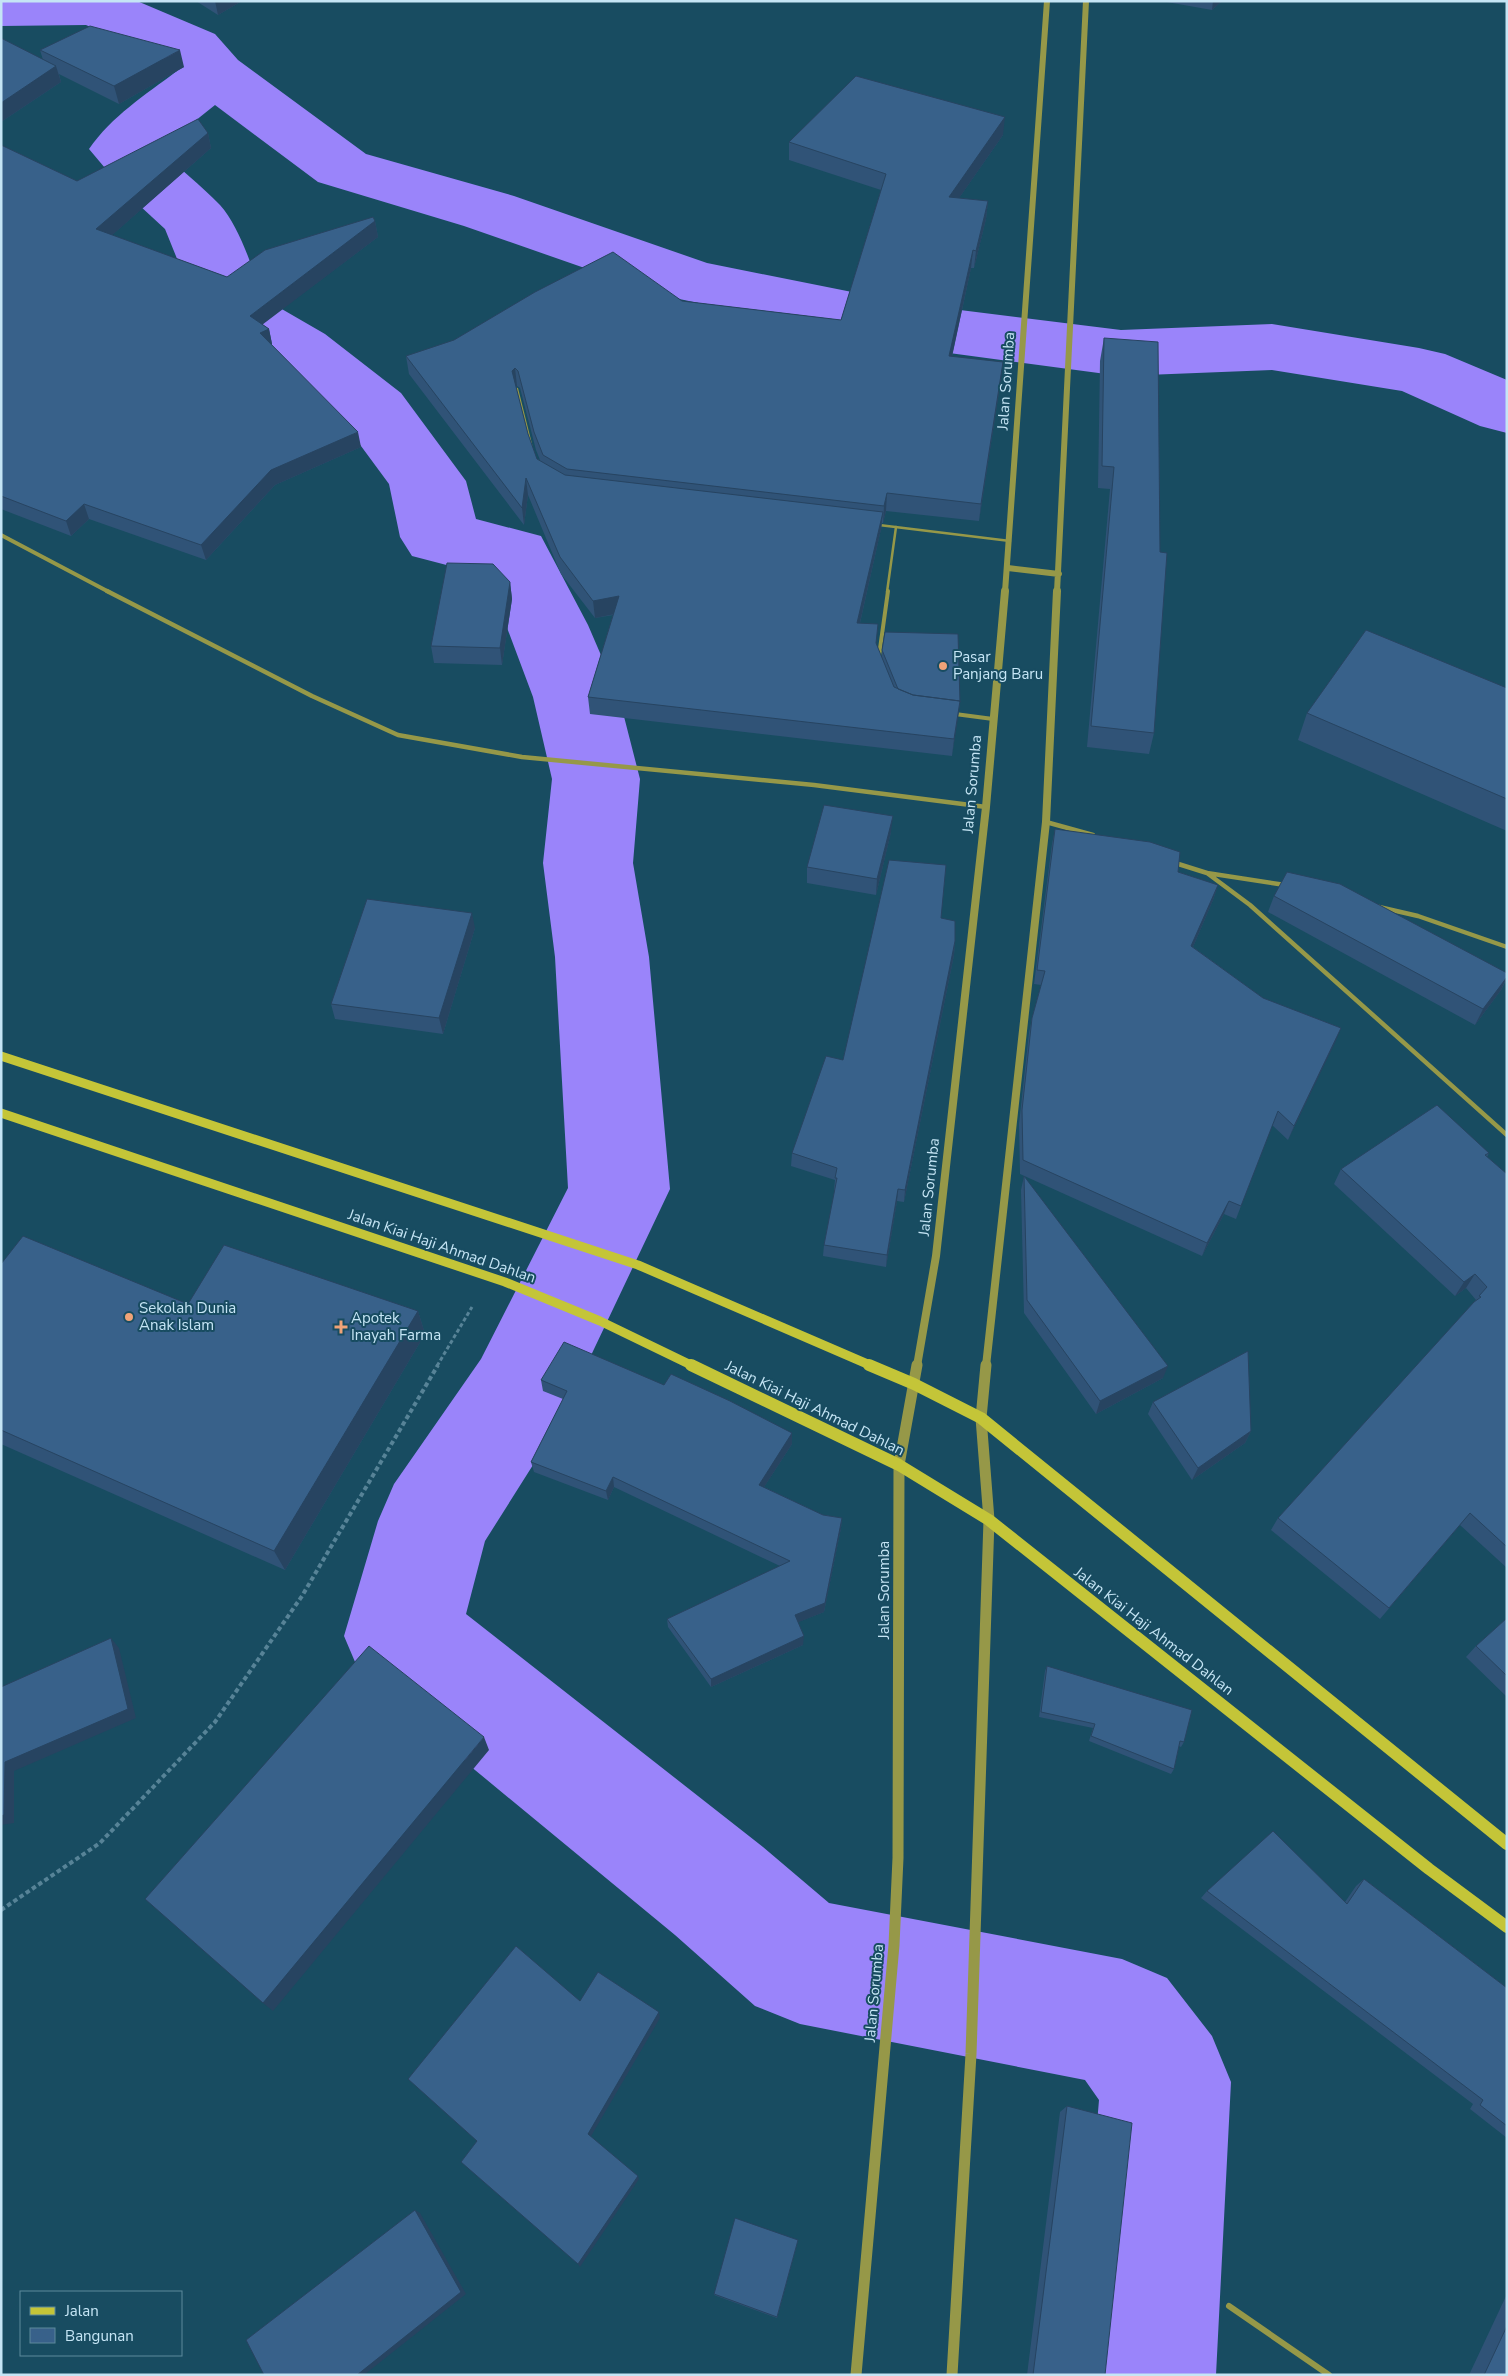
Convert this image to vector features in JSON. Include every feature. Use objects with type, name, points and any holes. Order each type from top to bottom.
[{"type":"main road","points":[[1,1056],[535,1233],[638,1265],[914,1384],[981,1418],[1507,1844]]},
{"type":"main road","name":"Jalan Kiai Haji Ahmad Dahlan","points":[[1,1114],[505,1282],[600,1321],[899,1464],[989,1520],[1414,1856],[1507,1927]]},
{"type":"street","name":"Jalan Sorumba","points":[[856,2375],[894,1945],[900,1782],[899,1464],[936,1256],[986,807],[1008,568],[1046,1]]},
{"type":"street","points":[[952,2375],[971,2054],[989,1520],[981,1418],[993,1287],[1046,822],[1086,1]]},
{"type":"street","points":[[1,535],[312,696],[398,735],[522,757],[692,775],[814,785],[986,807]]},
{"type":"street","points":[[1008,568],[1059,574]]},
{"type":"street","points":[[1046,822],[1103,838]]},
{"type":"street","points":[[1169,861],[1207,873],[1294,887]]},
{"type":"street","points":[[1207,873],[1250,905],[1507,1135]]},
{"type":"street","points":[[1370,905],[1418,916],[1507,947]]},
{"type":"street","points":[[1229,2306],[1330,2375]]},
{"type":"lane","points":[[517,389],[533,451]]},
{"type":"lane","points":[[877,525],[1010,540]]},
{"type":"lane","points":[[878,659],[896,527]]},
{"type":"lane","points":[[948,713],[993,719]]},
{"type":"path","points":[[1,1910],[100,1843],[215,1722],[302,1596],[490,1277]]},
{"type":"building","points":[[90,26],[180,50],[114,86],[40,50]]},
{"type":"building","points":[[1,38],[56,66],[1,103]]},
{"type":"building","points":[[856,76],[1005,117],[949,197],[988,201],[976,251],[973,250],[949,356],[1003,362],[981,504],[887,493],[884,506],[567,469],[543,455],[534,432],[518,371],[515,368],[512,371],[528,434],[537,459],[565,475],[883,512],[857,623],[878,624],[876,643],[894,687],[913,695],[960,701],[954,739],[588,697],[619,596],[593,601],[560,557],[526,478],[522,508],[406,356],[454,340],[535,292],[613,252],[682,301],[841,320],[886,174],[789,142]]},
{"type":"building","points":[[198,119],[208,133],[96,229],[227,277],[265,250],[373,217],[375,221],[250,316],[269,329],[260,333],[358,432],[271,470],[201,545],[84,504],[66,521],[1,496],[1,145],[77,181]]},
{"type":"building","points":[[1104,338],[1158,342],[1160,552],[1167,553],[1154,733],[1091,726],[1114,467],[1102,466]]},
{"type":"building","points":[[447,563],[493,564],[510,582],[500,648],[431,646]]},
{"type":"building","points":[[1366,630],[1507,688],[1507,799],[1307,713]]},
{"type":"building","points":[[885,632],[958,634],[960,701],[913,695],[898,689],[882,650]]},
{"type":"building","points":[[824,805],[893,816],[877,879],[807,867]]},
{"type":"building","points":[[1055,829],[1150,842],[1180,852],[1178,872],[1218,885],[1191,946],[1263,998],[1341,1028],[1294,1126],[1278,1111],[1241,1206],[1229,1201],[1207,1243],[1023,1160],[1022,1110],[1032,1018],[1045,971],[1037,970]]},
{"type":"building","points":[[889,860],[946,865],[941,918],[955,921],[955,941],[905,1190],[898,1189],[887,1255],[824,1245],[837,1178],[835,1178],[837,1168],[792,1153],[826,1056],[843,1060]]},
{"type":"building","points":[[1287,872],[1340,884],[1507,973],[1507,977],[1483,1009],[1274,896]]},
{"type":"building","points":[[367,899],[472,913],[439,1018],[331,1004]]},
{"type":"building","points":[[1437,1105],[1489,1153],[1485,1155],[1507,1174],[1507,1547],[1470,1513],[1389,1608],[1278,1518],[1474,1302],[1481,1297],[1479,1296],[1487,1287],[1475,1274],[1464,1282],[1341,1169]]},
{"type":"building","points":[[1024,1176],[1168,1366],[1100,1401],[1027,1300]]},
{"type":"building","points":[[23,1236],[188,1304],[224,1245],[418,1311],[274,1551],[1,1430],[1,1264]]},
{"type":"building","points":[[564,1342],[664,1385],[671,1374],[730,1401],[792,1433],[759,1485],[823,1515],[842,1518],[825,1603],[795,1615],[804,1636],[711,1679],[667,1619],[790,1561],[613,1477],[606,1491],[531,1462],[567,1391],[541,1380]]},
{"type":"building","points":[[1248,1351],[1251,1431],[1198,1468],[1153,1402]]},
{"type":"building","points":[[1507,1618],[1507,1676],[1476,1646]]},
{"type":"building","points":[[111,1638],[128,1709],[5,1762],[4,1815],[1,1816],[1,1687]]},
{"type":"building","points":[[369,1646],[484,1737],[263,2003],[145,1899]]},
{"type":"building","points":[[1047,1666],[1192,1710],[1184,1742],[1180,1741],[1174,1769],[1091,1736],[1095,1724],[1041,1712]]},
{"type":"building","points":[[1273,1831],[1347,1904],[1364,1879],[1507,1988],[1507,2126],[1480,2105],[1483,2100],[1207,1891]]},
{"type":"building","points":[[516,1946],[580,2001],[598,1972],[659,2012],[588,2134],[638,2176],[578,2264],[461,2162],[477,2141],[408,2079]]},
{"type":"building","points":[[1067,2106],[1132,2123],[1105,2375],[1033,2375]]},
{"type":"building","points":[[415,2210],[461,2292],[357,2375],[264,2375],[246,2340]]},
{"type":"building","points":[[735,2218],[798,2240],[777,2317],[714,2294]]},
{"type":"building","points":[[1507,2326],[1507,2375],[1484,2375]]},
{"type":"waterway","points":[[1,7],[95,6],[192,48],[215,74]]},
{"type":"waterway","points":[[215,74],[342,168],[489,211],[690,281],[912,326],[1121,353],[1272,347],[1419,371],[1507,409]]},
{"type":"waterway","points":[[215,74],[144,127],[123,149],[150,178],[196,221],[220,276],[227,308],[299,350],[374,410],[427,481],[440,537],[512,555],[547,625],[576,697],[596,779],[588,863],[602,957],[619,1189],[519,1393],[434,1521],[402,1636],[719,1891],[800,1961],[1122,2023],[1166,2082],[1146,2375]]},
{"type":"place","name":"Pasar Panjang Baru","points":[[943,666]]},
{"type":"place","name":"Sekolah Dunia Anak Islam","points":[[129,1317]]},
{"type":"place","name":"Apotek Inayah Farma","points":[[341,1327]]}]
